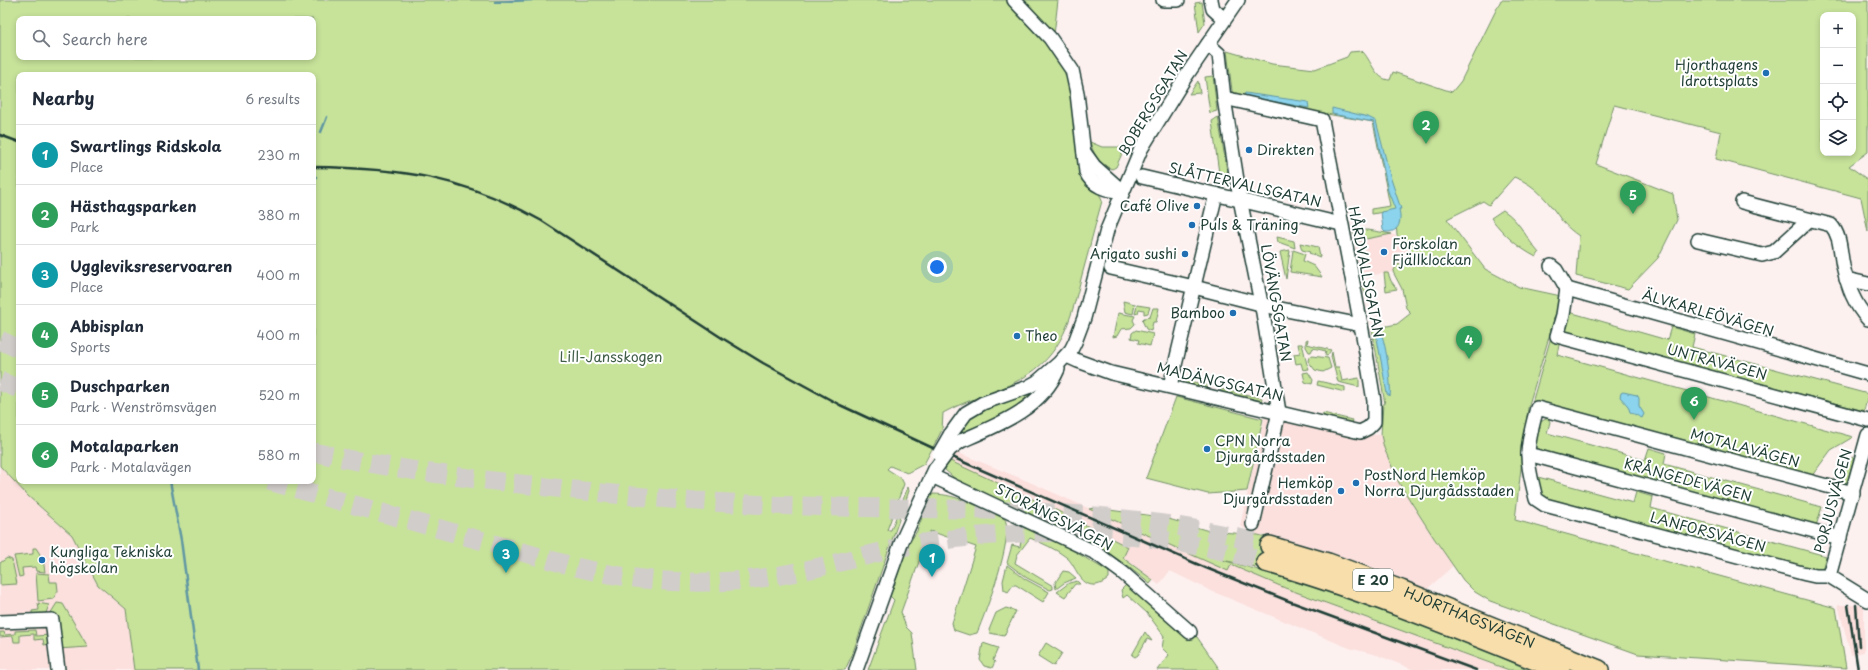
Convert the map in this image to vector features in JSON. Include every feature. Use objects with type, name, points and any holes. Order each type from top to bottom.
[{"type":"highway","name":"HJORTHAGSVÄGEN","points":[[1560,670],[1395,604],[1324,579],[1268,554],[1328,563],[1401,590],[1599,670]]},
{"type":"street","points":[[1014,0],[1050,38],[1072,70],[1077,93],[1084,152],[1094,166],[1122,191]]},
{"type":"street","points":[[1163,0],[1178,0]]},
{"type":"street","points":[[1211,0],[1213,9],[1224,19]]},
{"type":"street","name":"BOBERGSGATAN","points":[[956,438],[1012,418],[1026,408],[1046,388],[1079,334],[1107,230],[1122,191],[1150,134],[1224,19],[1238,0]]},
{"type":"street","name":"LÖVÄNGSGATAN","points":[[1208,44],[1219,54],[1224,98],[1240,199],[1261,305],[1279,412],[1253,524]]},
{"type":"street","name":"HÅRDVALLSGATAN","points":[[1224,98],[1322,120],[1374,401],[1374,422],[1368,428]]},
{"type":"street","name":"SLÅTTERVALLSGATAN","points":[[1142,177],[1341,224]]},
{"type":"street","points":[[1170,386],[1216,194]]},
{"type":"street","points":[[1742,202],[1831,225],[1837,232],[1846,279],[1854,301],[1868,319]]},
{"type":"street","points":[[1698,240],[1762,255],[1774,252],[1809,220]]},
{"type":"street","points":[[1551,266],[1556,270],[1567,290]]},
{"type":"street","points":[[1111,268],[1194,287],[1261,305],[1344,324],[1361,326]]},
{"type":"street","points":[[1846,279],[1868,284]]},
{"type":"street","name":"UNTRAVÄGEN","points":[[1567,290],[1563,315],[1557,336],[1868,420]]},
{"type":"street","name":"ÄLVKARLEÖVÄGEN","points":[[1567,290],[1868,374]]},
{"type":"street","name":"BOBERGSGATAN","points":[[956,438],[966,413],[976,406],[1028,387],[1037,382],[1063,359]]},
{"type":"street","name":"MADÄNGSGATAN","points":[[1063,359],[1078,361],[1111,373],[1360,432],[1368,428]]},
{"type":"street","name":"MOTALAVÄGEN","points":[[1528,454],[1537,408],[1852,493]]},
{"type":"street","name":"PORJUSVÄGEN","points":[[1829,576],[1868,435]]},
{"type":"street","points":[[856,670],[902,541],[934,472],[937,458],[956,438]]},
{"type":"street","name":"LANFORSVÄGEN","points":[[1528,454],[1536,499],[1546,505],[1791,570],[1815,576],[1829,576],[1868,600]]},
{"type":"street","name":"KRÅNGEDEVÄGEN","points":[[1528,454],[1840,538]]},
{"type":"street","name":"STORÄNGSVÄGEN","points":[[934,472],[1096,553],[1123,573],[1190,632]]},
{"type":"street","points":[[0,622],[52,620],[58,670]]},
{"type":"shaded area","name":"Förskolan Fjällklockan","points":[[1392,234],[1402,239],[1409,245],[1413,262],[1396,266],[1393,272],[1362,277],[1355,241]]},
{"type":"shaded area","points":[[1265,416],[1283,416],[1363,435],[1381,435],[1384,448],[1399,483],[1453,566],[1426,590],[1320,551],[1271,536],[1258,535],[1240,526]]},
{"type":"shaded area","points":[[954,451],[1025,480],[1228,570],[1231,565],[1285,588],[1509,670],[1414,670],[1377,655],[1349,648],[1211,591],[1170,571],[1159,585],[1123,557],[1128,547],[1054,509],[948,460]]},
{"type":"shaded area","name":"Kungliga Tekniska högskolan","points":[[0,466],[28,496],[72,535],[98,585],[126,609],[134,670],[0,670]]},
{"type":"shaded area","points":[[1838,605],[1864,605],[1864,652],[1851,655]]},
{"type":"green space","name":"Lill-Jansskogen","points":[[0,0],[1008,0],[1045,40],[1068,76],[1092,188],[1099,193],[1102,201],[1074,306],[1064,334],[1047,359],[1036,369],[1021,379],[943,413],[942,430],[924,464],[907,473],[890,466],[887,469],[901,478],[904,484],[887,530],[891,530],[908,487],[909,491],[852,655],[845,670],[134,670],[126,609],[98,585],[72,535],[28,496],[17,484],[316,484],[316,72],[16,72],[16,483],[0,466]]},
{"type":"green space","points":[[1022,0],[1058,0],[1054,35]]},
{"type":"green space","points":[[1501,0],[1868,0],[1868,152],[1849,166],[1868,180],[1868,232],[1861,198],[1716,159],[1721,132],[1614,105],[1596,164],[1673,194],[1677,220],[1658,258],[1628,289],[1576,276],[1579,236],[1564,223],[1542,195],[1522,180],[1514,177],[1489,205],[1483,201],[1447,219],[1485,269],[1519,287],[1561,296],[1528,408],[1515,520],[1836,608],[1846,668],[1638,654],[1490,601],[1475,592],[1463,580],[1434,538],[1399,483],[1384,448],[1381,435],[1383,404],[1385,404],[1372,329],[1397,324],[1411,313],[1406,308],[1402,289],[1393,272],[1397,265],[1413,261],[1409,245],[1397,236],[1396,220],[1391,211],[1371,214],[1371,209],[1390,206],[1373,122],[1233,98],[1227,51],[1272,64],[1315,69],[1347,57],[1350,52],[1362,51],[1377,73],[1385,79],[1390,80],[1393,72],[1452,92],[1461,81]]},
{"type":"green space","points":[[1202,2],[1205,23],[1199,32],[1195,3]]},
{"type":"green space","points":[[1213,76],[1217,111],[1210,113],[1205,77]]},
{"type":"green space","points":[[1198,81],[1200,93],[1189,94]]},
{"type":"green space","points":[[1218,117],[1229,183],[1220,181],[1212,121]]},
{"type":"green space","points":[[1090,142],[1102,147],[1125,147],[1116,167],[1112,169],[1100,162],[1093,151]]},
{"type":"green space","points":[[1503,210],[1519,225],[1539,253],[1536,257],[1511,240],[1491,218]]},
{"type":"green space","points":[[1368,230],[1392,234],[1355,241],[1353,231]]},
{"type":"green space","points":[[1277,237],[1294,241],[1295,248],[1278,242]]},
{"type":"green space","points":[[1300,243],[1318,247],[1320,257],[1302,250]]},
{"type":"green space","points":[[1290,250],[1286,279],[1280,252]]},
{"type":"green space","points":[[1293,250],[1305,254],[1303,261],[1314,266],[1322,277],[1290,272]]},
{"type":"green space","points":[[1384,273],[1388,273],[1391,281],[1397,289],[1386,291]]},
{"type":"green space","points":[[1374,283],[1376,293],[1365,295],[1363,285]]},
{"type":"green space","points":[[1123,301],[1135,304],[1133,314],[1125,312]]},
{"type":"green space","points":[[1137,305],[1150,307],[1148,313],[1144,314],[1144,310],[1139,309],[1138,313],[1135,314]]},
{"type":"green space","points":[[1153,308],[1159,308],[1156,322],[1153,322],[1151,331],[1146,329],[1142,320],[1150,317]]},
{"type":"green space","points":[[1569,312],[1667,340],[1671,327],[1695,334],[1692,347],[1868,394],[1864,411],[1564,331]]},
{"type":"green space","points":[[1118,313],[1135,316],[1133,320],[1135,324],[1131,328],[1121,329],[1117,336],[1113,337]]},
{"type":"green space","points":[[1136,330],[1153,334],[1150,346],[1138,343],[1139,340],[1131,338],[1132,333]]},
{"type":"green space","points":[[1551,337],[1560,340],[1557,355],[1853,437],[1831,450],[1811,477],[1532,403]]},
{"type":"green space","points":[[1308,339],[1307,344],[1331,350],[1327,356],[1325,355],[1326,351],[1313,348],[1311,352],[1309,352],[1306,347],[1306,340]]},
{"type":"green space","points":[[1298,344],[1302,344],[1309,369],[1303,370],[1301,363],[1296,364],[1294,354],[1300,353]]},
{"type":"green space","points":[[1332,352],[1335,367],[1339,367],[1342,381],[1359,378],[1359,387],[1338,382],[1331,357]]},
{"type":"green space","points":[[1309,357],[1328,358],[1331,368],[1323,372],[1315,370],[1308,361]]},
{"type":"green space","points":[[1308,372],[1313,380],[1312,384],[1305,382],[1303,373]]},
{"type":"green space","points":[[1185,380],[1207,385],[1206,389],[1185,384]]},
{"type":"green space","points":[[1318,381],[1345,387],[1345,392],[1317,385]]},
{"type":"green space","points":[[1042,385],[1023,407],[958,439],[953,424],[963,416]]},
{"type":"green space","points":[[1221,389],[1262,398],[1261,402],[1220,393]]},
{"type":"green space","name":"CPN Norra Djurgårdsstaden","points":[[1176,397],[1263,419],[1247,491],[1208,494],[1146,478]]},
{"type":"green space","points":[[1323,413],[1352,420],[1351,424],[1322,417]]},
{"type":"green space","points":[[1548,418],[1550,422],[1547,433],[1645,460],[1649,448],[1666,453],[1664,464],[1822,507],[1816,526],[1536,450],[1534,446],[1540,422]]},
{"type":"green space","points":[[1853,457],[1854,459],[1847,482],[1843,483],[1837,472],[1845,462]]},
{"type":"green space","points":[[948,460],[1054,509],[1128,547],[1123,558],[1153,580],[1150,584],[1107,552],[1061,526],[1057,530],[959,482],[945,470]]},
{"type":"green space","points":[[1538,477],[1633,503],[1636,492],[1653,497],[1651,508],[1826,556],[1822,570],[1818,573],[1547,499],[1541,493]]},
{"type":"green space","points":[[933,494],[952,496],[961,499],[1005,519],[1007,529],[1006,542],[998,575],[986,609],[977,633],[969,635],[954,630],[952,623],[976,547],[930,531],[901,612],[906,627],[912,633],[917,670],[868,670],[894,600],[890,596],[908,545],[917,531],[929,499]]},
{"type":"green space","points":[[1094,508],[1162,517],[1209,531],[1258,535],[1270,538],[1261,568],[1222,560],[1310,584],[1466,641],[1529,670],[1509,670],[1285,588],[1231,565],[1228,571],[1089,509]]},
{"type":"green space","points":[[1021,527],[1027,528],[1067,547],[1109,572],[1109,578],[1103,583],[1090,585],[1082,579],[1066,557],[1044,544],[1030,538],[1017,555],[1015,563],[1053,586],[1053,589],[1050,590],[1027,578],[1007,563],[1012,545],[1020,547],[1021,540],[1016,536],[1019,535],[1020,531],[1018,529]]},
{"type":"green space","points":[[33,548],[36,548],[43,559],[45,572],[36,571],[35,567],[22,568],[23,576],[19,577],[14,556],[33,554]]},
{"type":"green space","points":[[7,558],[12,560],[17,584],[0,585],[0,563]]},
{"type":"green space","points":[[1007,565],[1025,579],[1049,592],[1043,602],[1016,585],[1013,585],[1008,592],[1004,590],[1003,581]]},
{"type":"green space","points":[[1063,571],[1069,572],[1076,578],[1064,583],[1056,589],[1055,583]]},
{"type":"green space","points":[[36,573],[49,574],[50,582],[57,582],[58,591],[53,599],[38,601]]},
{"type":"green space","points":[[1077,581],[1080,584],[1075,584],[1065,597],[1057,592],[1069,583]]},
{"type":"green space","points":[[1128,585],[1188,640],[1194,635],[1197,637],[1220,670],[1157,670],[1169,655],[1162,648],[1164,636],[1147,613],[1127,595],[1123,598],[1121,590]]},
{"type":"green space","points":[[38,603],[49,605],[46,613],[32,615],[32,611],[39,610]]},
{"type":"green space","points":[[57,603],[63,604],[88,647],[58,649],[55,614],[50,614]]},
{"type":"green space","points":[[1006,608],[1016,611],[1004,636],[990,633],[989,630],[996,613]]},
{"type":"green space","points":[[35,630],[36,636],[50,635],[50,644],[44,645],[43,639],[34,640],[34,634],[20,635],[20,642],[14,642],[13,636],[0,637],[0,632],[4,632],[5,635],[15,634],[15,631]]},
{"type":"green space","points":[[1145,632],[1152,641],[1147,639],[1138,655],[1135,657],[1132,655]]},
{"type":"green space","points":[[983,643],[998,648],[993,660],[995,662],[992,668],[984,666],[980,660]]},
{"type":"green space","points":[[1046,643],[1062,653],[1054,666],[1038,656]]},
{"type":"water","points":[[1245,93],[1308,102],[1309,108],[1244,96]]},
{"type":"water","points":[[1332,108],[1368,117],[1376,121],[1391,179],[1401,209],[1399,209],[1400,222],[1394,231],[1385,232],[1383,230],[1381,212],[1395,209],[1388,191],[1374,122],[1332,114]]},
{"type":"water","points":[[1379,330],[1384,341],[1388,361],[1390,396],[1387,394],[1376,333]]},
{"type":"water","points":[[1623,392],[1637,395],[1639,398],[1639,406],[1644,414],[1642,418],[1630,412],[1628,406],[1620,397],[1621,393]]},
{"type":"waterway","points":[[495,2],[532,0]]},
{"type":"waterway","points":[[321,132],[327,117]]},
{"type":"waterway","points":[[171,484],[181,540],[198,670]]},
{"type":"tunnel","points":[[0,340],[16,348]]},
{"type":"tunnel","points":[[0,381],[16,388]]},
{"type":"tunnel","points":[[316,453],[397,468],[453,476],[571,490],[670,499],[770,505],[979,510],[1097,516],[1213,532],[1270,546]]},
{"type":"tunnel","points":[[280,484],[572,566],[621,576],[669,581],[718,582],[768,577],[937,541],[1021,533],[1062,532],[1143,538],[1184,543],[1266,562]]},
{"type":"railway","points":[[0,135],[16,141]]},
{"type":"railway","points":[[316,167],[404,173],[432,178],[486,194],[542,221],[722,338],[763,363],[840,405],[961,461],[1206,568],[1286,600],[1476,670]]},
{"type":"railway","points":[[1848,605],[1858,670]]},
{"type":"railway","points":[[1856,605],[1859,646]]},
{"type":"place","name":"Hjorthagens Idrottsplats","points":[[1766,73]]},
{"type":"place","name":"Hästhagsparken","points":[[1426,144]]},
{"type":"place","name":"Direkten","points":[[1249,150]]},
{"type":"place","name":"Café Olive","points":[[1197,206]]},
{"type":"place","name":"Duschparken","points":[[1633,214]]},
{"type":"place","name":"Puls & Träning","points":[[1192,225]]},
{"type":"place","name":"Förskolan Fjällklockan","points":[[1384,252]]},
{"type":"place","name":"Arigato sushi","points":[[1185,254]]},
{"type":"place","name":"Bamboo","points":[[1233,313]]},
{"type":"place","name":"Theo","points":[[1017,336]]},
{"type":"place","name":"Abbisplan","points":[[1469,359]]},
{"type":"place","name":"Motalaparken","points":[[1694,420]]},
{"type":"place","name":"CPN Norra Djurgårdsstaden","points":[[1207,449]]},
{"type":"place","name":"PostNord Hemköp Norra Djurgådsstaden","points":[[1356,483]]},
{"type":"place","name":"Hemköp Djurgårdsstaden","points":[[1341,491]]},
{"type":"place","name":"Kungliga Tekniska högskolan","points":[[42,560]]},
{"type":"place","name":"Uggleviksreservoaren","points":[[506,573]]},
{"type":"place","name":"Swartlings Ridskola","points":[[932,577]]}]
